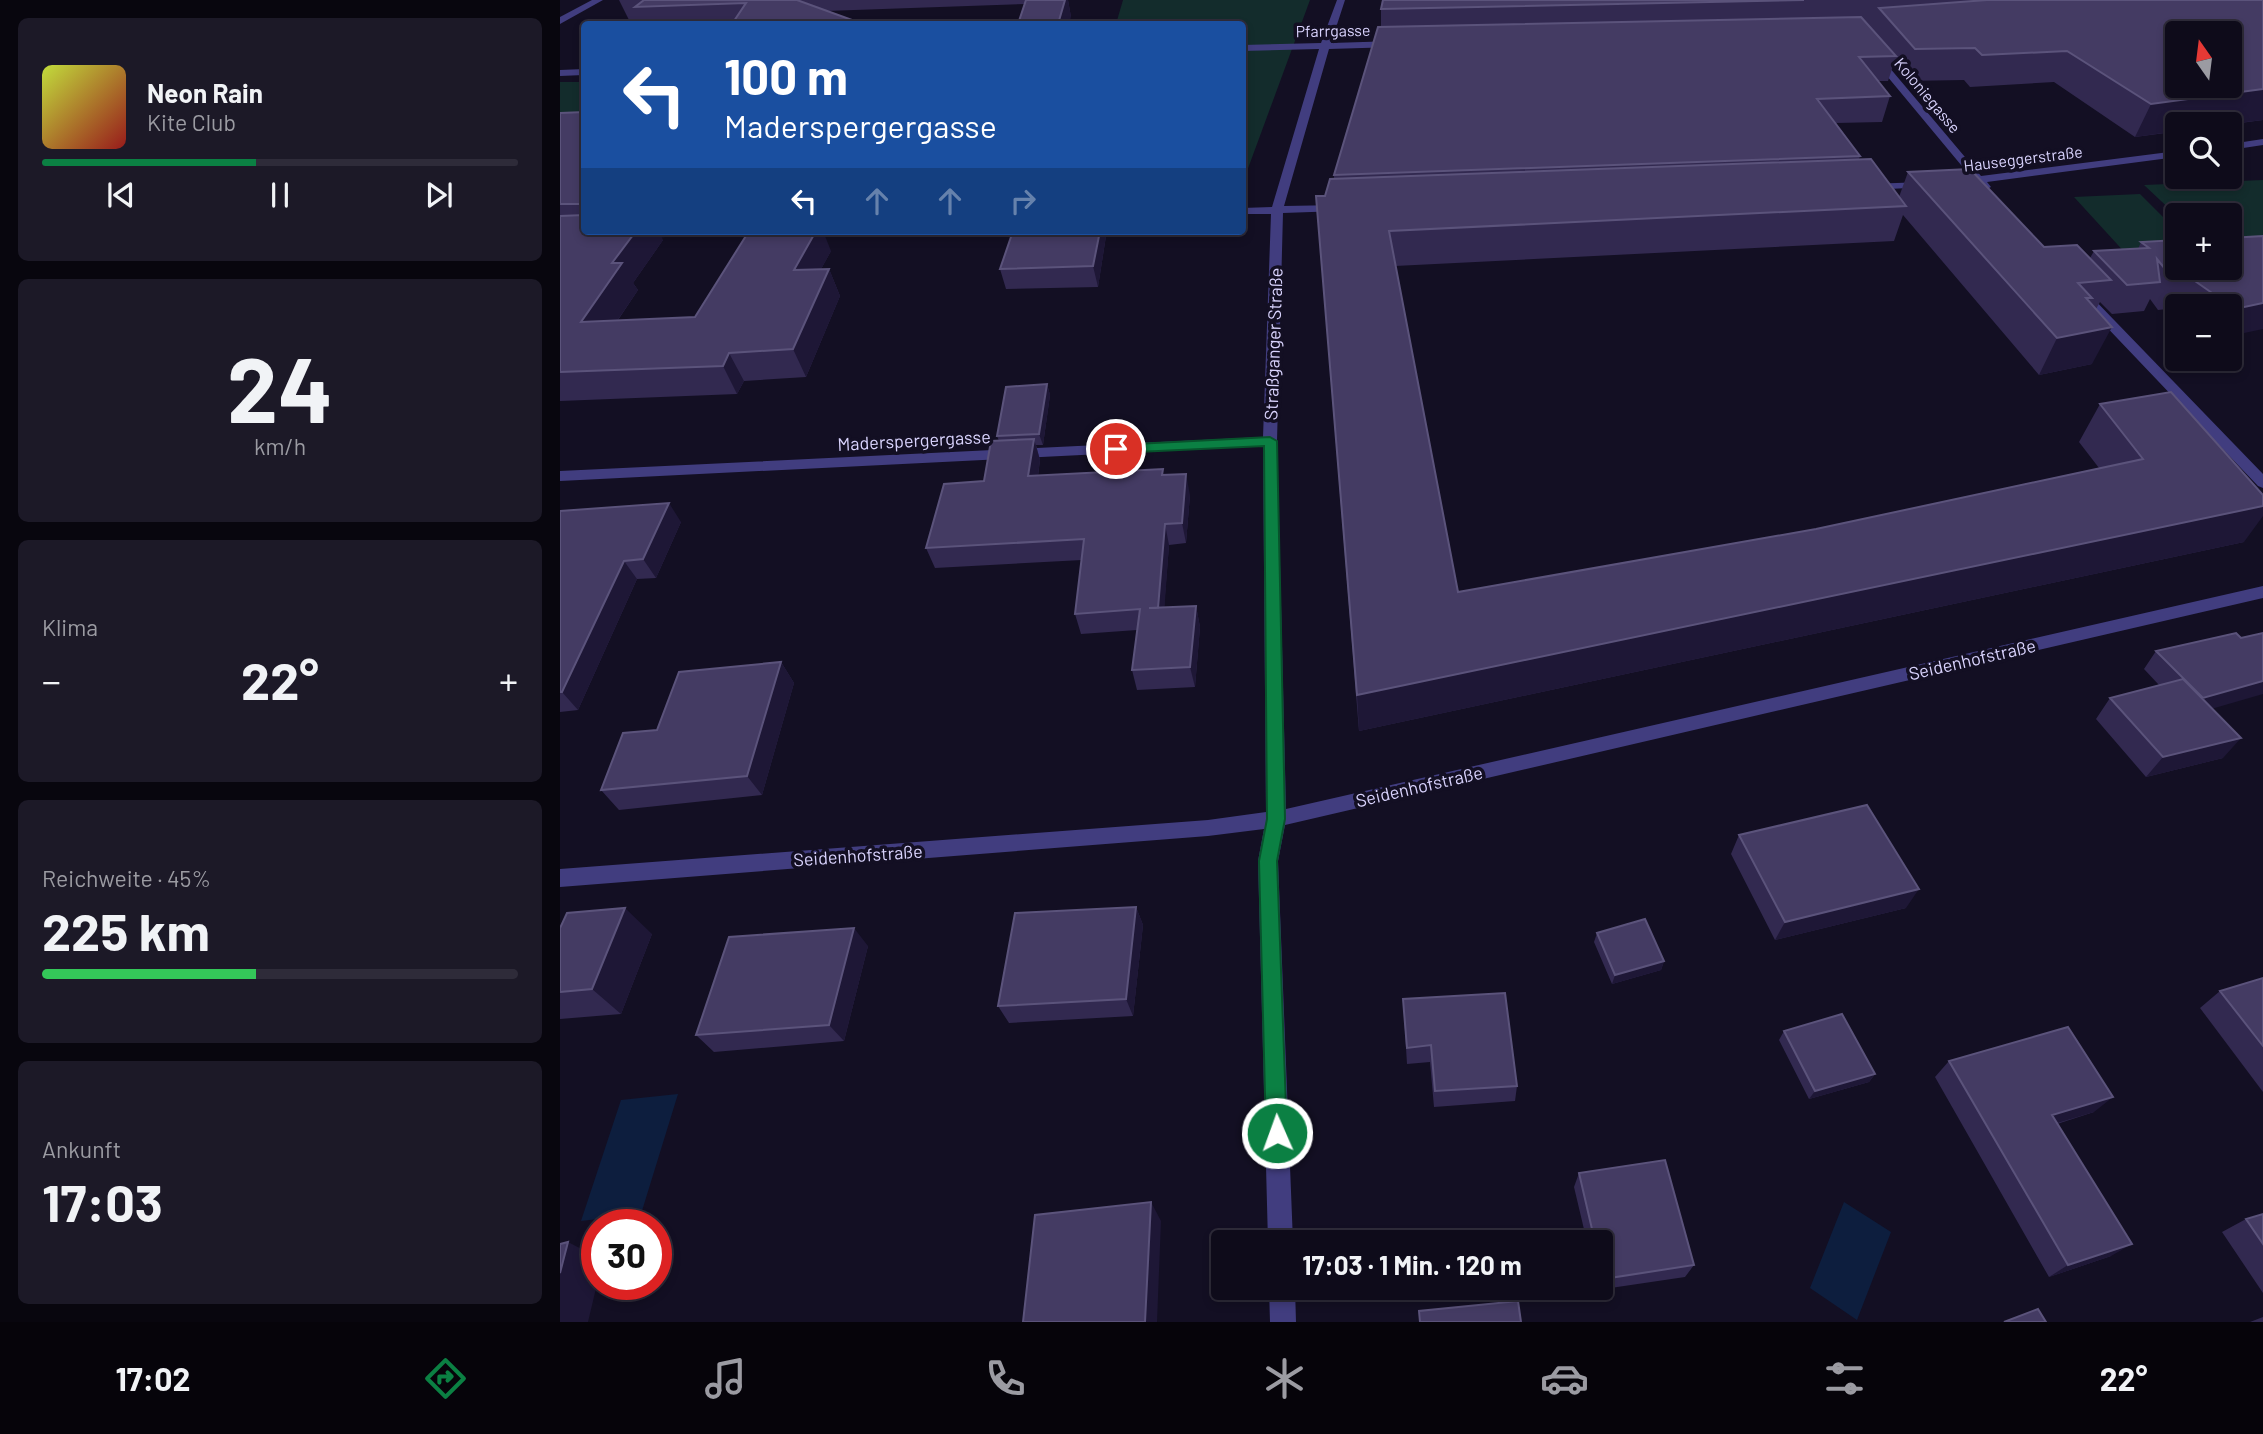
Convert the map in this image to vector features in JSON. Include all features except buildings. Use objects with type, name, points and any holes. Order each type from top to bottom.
[{"type":"street","points":[[560,21],[599,0]]},
{"type":"street","name":"Straßganger Straße","points":[[1280,1230],[1268,861],[1276,819],[1270,441],[1277,210],[1341,0]]},
{"type":"street","name":"Pfarrgasse","points":[[1246,48],[1413,44]]},
{"type":"street","name":"Koloniegasse","points":[[1864,44],[1996,200]]},
{"type":"street","points":[[560,73],[581,72]]},
{"type":"street","points":[[2242,145],[2263,142]]},
{"type":"street","name":"Hauseggerstraße","points":[[1952,183],[2165,156]]},
{"type":"street","points":[[1856,188],[1938,184]]},
{"type":"street","points":[[1246,211],[1357,207]]},
{"type":"street","points":[[2076,288],[2263,483]]},
{"type":"street","name":"Maderspergergasse","points":[[560,476],[1270,441]]},
{"type":"street","name":"Seidenhofstraße","points":[[560,878],[1208,828],[1276,819],[2263,592]]},
{"type":"street","points":[[1282,1300],[1283,1322]]},
{"type":"green space","points":[[1123,0],[1310,0],[1246,174],[1246,21],[1117,21]]},
{"type":"green space","points":[[560,82],[581,82],[581,119],[560,120]]},
{"type":"green space","points":[[2263,180],[2263,256],[2242,257],[2242,203],[2165,205],[2144,185],[2165,184],[2165,189],[2242,189],[2242,181]]},
{"type":"green space","points":[[2140,194],[2165,219],[2165,254],[2128,256],[2074,197]]},
{"type":"water","points":[[678,1094],[643,1209],[585,1209],[621,1100]]},
{"type":"water","points":[[1844,1202],[1891,1232],[1857,1320],[1810,1288]]},
{"type":"route","points":[[1116,449],[1270,441],[1276,819],[1268,861],[1277,1133]]}]
